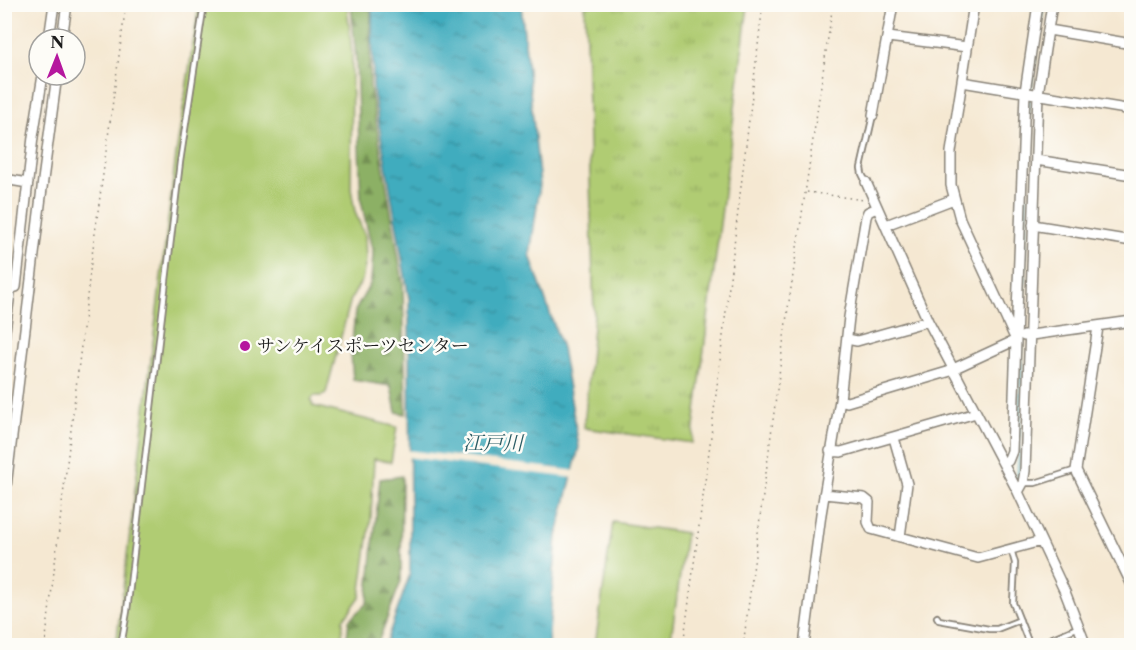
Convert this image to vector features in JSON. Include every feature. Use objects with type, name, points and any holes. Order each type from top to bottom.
[{"type":"street","points":[[51,27],[54,4]]},
{"type":"street","points":[[64,27],[67,4]]},
{"type":"street","points":[[873,115],[893,4]]},
{"type":"street","points":[[974,4],[951,152],[951,184],[960,219],[1017,338]]},
{"type":"street","points":[[1003,463],[1008,461],[1012,451],[1025,92],[1038,4]]},
{"type":"street","points":[[1021,487],[1025,471],[1038,94],[1052,4]]},
{"type":"street","points":[[1048,30],[1131,44]]},
{"type":"street","points":[[888,37],[967,47]]},
{"type":"street","points":[[962,82],[1131,110]]},
{"type":"street","points":[[4,338],[41,87]]},
{"type":"street","points":[[4,503],[9,427],[30,292],[56,87]]},
{"type":"street","points":[[1036,160],[1131,175]]},
{"type":"street","points":[[4,179],[28,183]]},
{"type":"street","points":[[866,182],[928,321],[1003,463],[1021,487],[1041,541],[1086,645]]},
{"type":"street","points":[[886,225],[954,199]]},
{"type":"street","points":[[804,645],[830,451],[840,400],[866,217],[868,212],[877,208]]},
{"type":"street","points":[[1033,225],[1131,242]]},
{"type":"street","points":[[10,286],[30,292]]},
{"type":"street","points":[[847,339],[856,341],[928,321]]},
{"type":"street","points":[[840,400],[847,402],[953,370],[1017,338],[1131,321]]},
{"type":"street","points":[[1098,327],[1076,471],[1129,574],[1131,585]]},
{"type":"street","points":[[830,451],[841,452],[976,413]]},
{"type":"street","points":[[894,438],[907,484],[900,537]]},
{"type":"street","points":[[824,494],[864,498],[869,502],[868,522],[871,529],[978,558],[1041,541]]},
{"type":"street","points":[[1129,574],[1131,558]]},
{"type":"lane","points":[[121,645],[127,611],[180,162],[204,4]]},
{"type":"lane","points":[[866,182],[861,168],[873,115]]},
{"type":"lane","points":[[1021,487],[1076,471]]},
{"type":"lane","points":[[1011,549],[1015,563],[1013,603],[1032,645],[1079,627]]},
{"type":"lane","points":[[937,617],[939,620],[989,629],[997,629],[1020,620]]},
{"type":"path","points":[[45,645],[91,262],[126,4]]},
{"type":"path","points":[[683,645],[711,444],[763,4]]},
{"type":"path","points":[[743,645],[786,322],[833,4]]},
{"type":"path","points":[[806,192],[860,201],[873,198]]},
{"type":"green space","name":"サンケイスポーツセンター","points":[[199,5],[347,5],[352,54],[351,189],[355,212],[365,236],[366,261],[362,280],[351,299],[326,393],[314,396],[311,400],[313,406],[397,427],[391,462],[374,459],[371,518],[360,597],[343,620],[342,645],[116,646],[176,155]]},
{"type":"green space","points":[[351,5],[371,5],[370,86],[403,283],[406,414],[396,412],[391,386],[353,380],[351,354],[355,311],[371,282],[373,254],[361,201],[356,60]]},
{"type":"green space","points":[[585,5],[748,5],[692,443],[584,428],[594,315]]},
{"type":"green space","points":[[402,476],[401,581],[377,645],[346,645],[349,620],[367,603],[380,479]]},
{"type":"green space","points":[[613,522],[686,533],[670,645],[595,645]]},
{"type":"water","name":"江戸川","points":[[372,5],[521,5],[540,185],[530,255],[562,348],[579,447],[557,536],[548,645],[385,645],[410,574],[409,299],[373,90]]},
{"type":"pier","points":[[406,450],[576,471],[574,478],[406,457]]},
{"type":"waterway","points":[[1028,119],[1043,4]]},
{"type":"waterway","points":[[1018,479],[1026,197]]},
{"type":"place","name":"サンケイスポーツセンター","points":[[245,346]]}]
